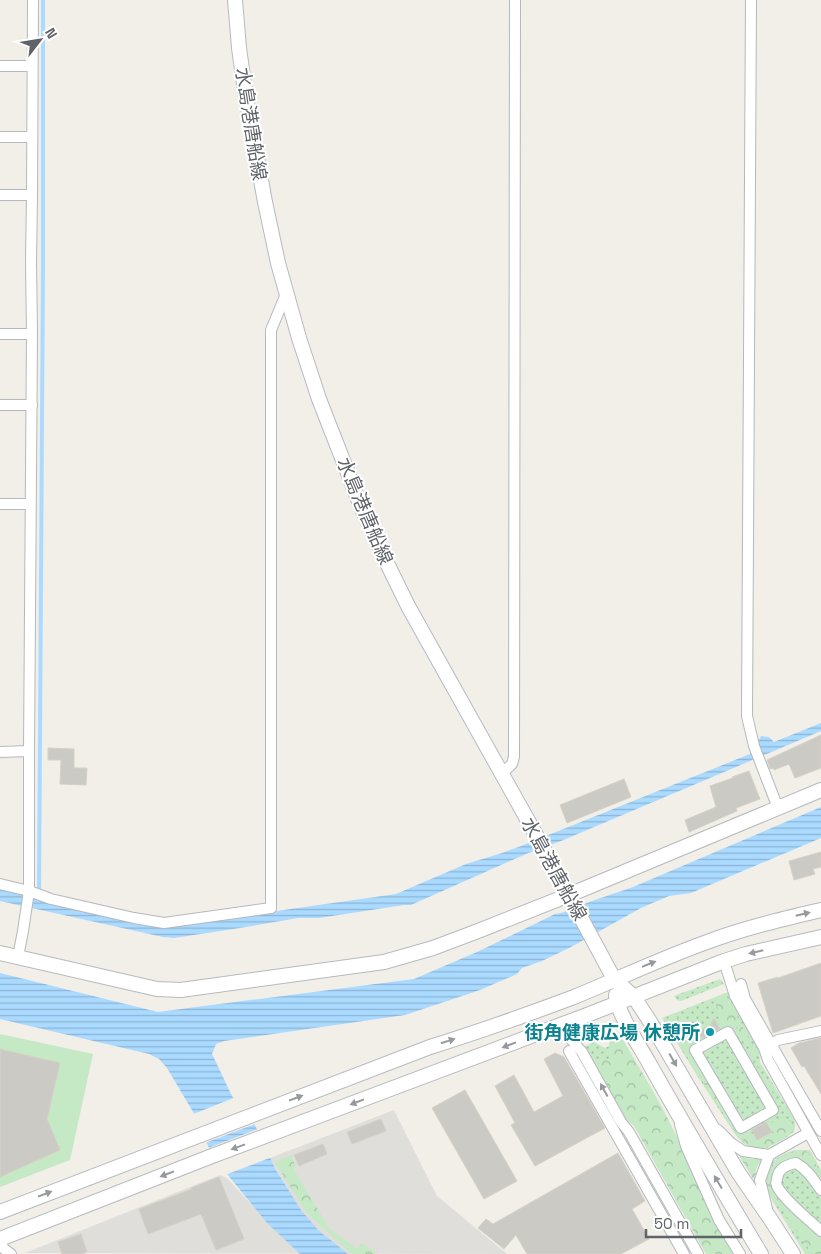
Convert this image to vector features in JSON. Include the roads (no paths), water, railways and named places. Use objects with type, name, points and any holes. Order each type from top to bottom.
[{"type":"street","points":[[18,957],[27,908],[34,893],[29,751],[32,405],[32,0]]},
{"type":"street","name":"水島港唐船線","points":[[235,0],[239,48],[254,145],[278,263],[299,338],[319,398],[362,509],[408,606],[538,838],[614,979],[634,997],[649,1020],[738,1172],[793,1254]]},
{"type":"street","points":[[501,774],[512,764],[514,757],[515,0]]},
{"type":"street","points":[[751,0],[747,716],[758,758],[778,808]]},
{"type":"street","points":[[0,66],[32,66]]},
{"type":"street","points":[[0,137],[32,137]]},
{"type":"street","points":[[0,195],[32,195]]},
{"type":"street","points":[[0,884],[50,899],[164,923],[271,908],[271,330],[286,294]]},
{"type":"street","points":[[0,334],[32,334]]},
{"type":"street","points":[[0,405],[32,405]]},
{"type":"street","points":[[0,504],[30,504]]},
{"type":"street","points":[[0,752],[29,751]]},
{"type":"street","points":[[0,953],[156,989],[182,990],[384,962],[433,948],[571,900],[821,790]]},
{"type":"street","points":[[0,1212],[430,1047],[490,1028],[576,996],[708,941],[821,910]]},
{"type":"street","points":[[11,1254],[4,1249],[0,1240],[212,1156],[616,1004],[724,961],[746,954],[821,937]]},
{"type":"street","points":[[724,961],[735,996],[821,1131]]},
{"type":"street","name":"水島港唐船線","points":[[614,979],[616,1004],[761,1254]]},
{"type":"street","points":[[741,984],[745,999],[768,1046],[768,1060],[821,1155]]},
{"type":"street","points":[[554,1027],[570,1037],[582,1052],[698,1254]]},
{"type":"street","points":[[768,1046],[778,1040],[821,1031]]},
{"type":"street","points":[[728,1032],[773,1110],[741,1128],[695,1050],[728,1032]]},
{"type":"street","points":[[569,1051],[684,1254]]},
{"type":"street","points":[[675,1108],[686,1146],[697,1171],[719,1220],[740,1254]]},
{"type":"street","points":[[706,1116],[731,1143],[743,1152],[769,1155],[808,1133]]},
{"type":"street","points":[[769,1155],[760,1180],[765,1203],[772,1220]]},
{"type":"street","points":[[821,1190],[810,1174],[796,1163],[782,1168],[777,1175],[776,1184],[785,1197],[821,1231]]},
{"type":"water","points":[[821,723],[821,731],[526,854],[411,905],[319,918],[298,918],[174,938],[0,901],[0,888],[140,924],[154,924],[165,927],[396,894],[466,864],[521,846],[750,754],[761,736],[769,737],[774,742]]},
{"type":"water","points":[[821,807],[821,838],[691,893],[669,896],[641,908],[571,947],[522,968],[517,974],[480,990],[405,1015],[224,1041],[216,1044],[212,1054],[232,1096],[254,1123],[275,1168],[301,1210],[318,1230],[348,1254],[300,1254],[267,1223],[227,1174],[209,1148],[196,1117],[167,1068],[159,1059],[149,1054],[0,1019],[0,973],[158,1012],[414,979],[477,952],[555,914],[633,887]]},
{"type":"waterway","points":[[39,893],[43,0]]},
{"type":"place","name":"街角健康広場 休憩所","points":[[710,1032]]}]
